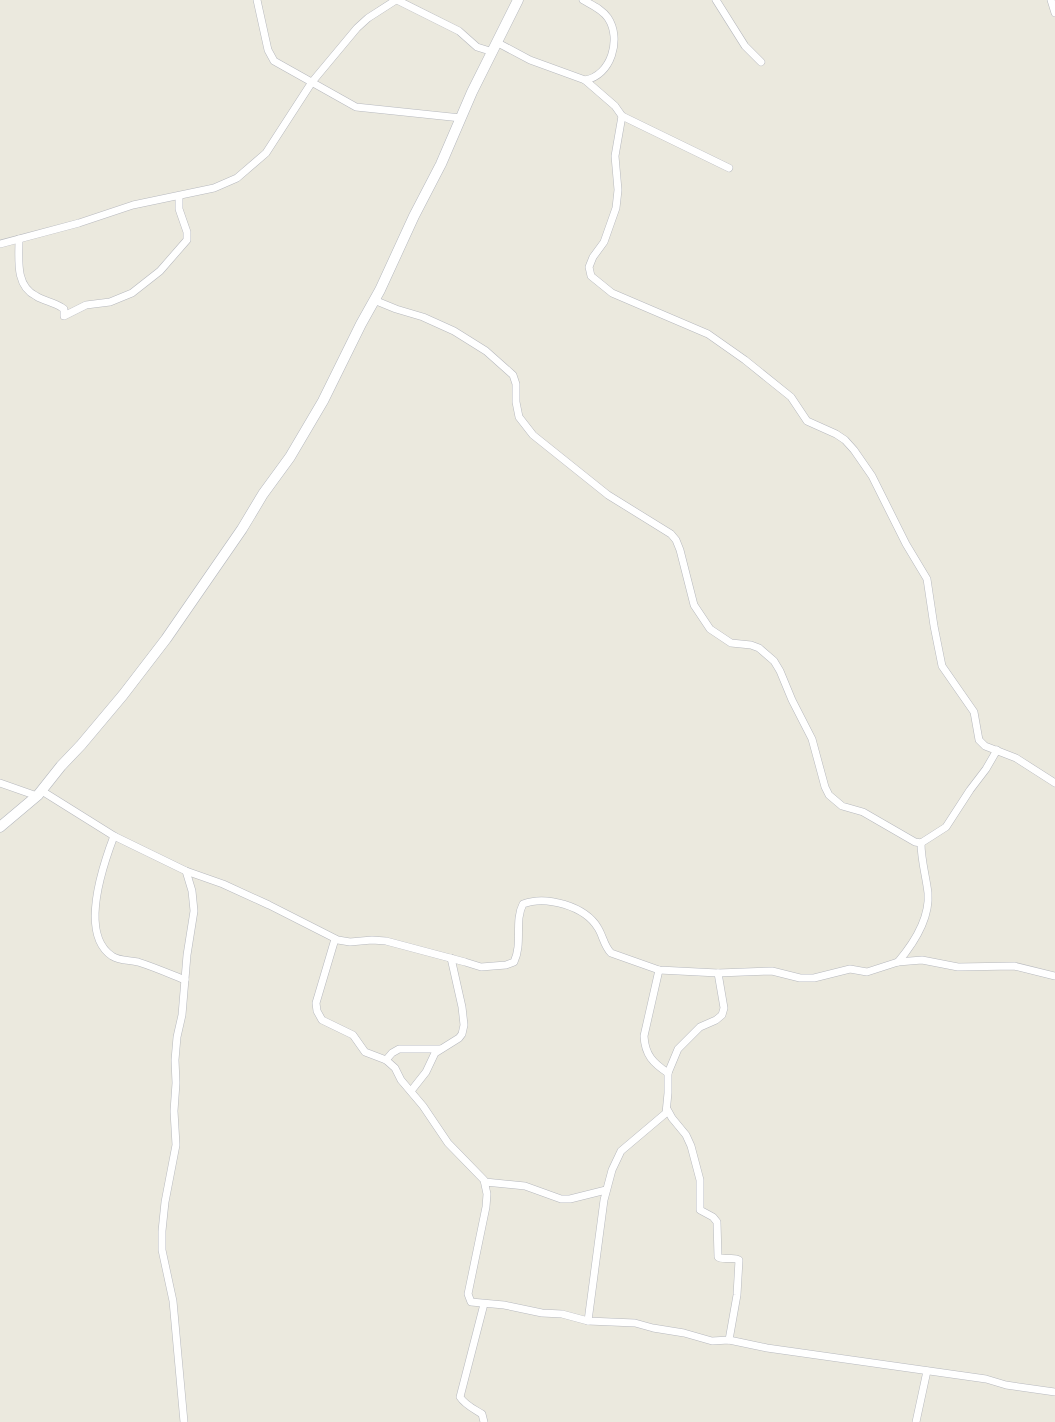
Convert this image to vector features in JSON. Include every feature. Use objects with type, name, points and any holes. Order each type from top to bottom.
[{"type":"street","points":[[257,0],[268,50],[272,59],[320,88],[356,107],[461,118]]},
{"type":"street","points":[[0,244],[134,206],[214,188],[237,178],[266,153],[312,82],[357,28],[368,18],[397,0],[459,31],[477,47],[495,48],[585,80],[615,106],[622,116],[729,168]]},
{"type":"street","points":[[0,827],[39,793],[81,745],[166,639],[290,457],[323,401],[374,300],[441,164],[480,77],[518,0]]},
{"type":"street","points":[[583,0],[601,10],[607,16],[612,28],[615,44],[612,55],[600,74],[592,79],[585,80]]},
{"type":"street","points":[[716,0],[745,46],[761,62]]},
{"type":"street","points":[[1051,0],[1055,13]]},
{"type":"street","points":[[306,92],[320,88]]},
{"type":"street","points":[[622,116],[615,156],[618,190],[616,208],[604,242],[589,266],[591,276],[612,293],[650,311],[696,328],[719,342],[791,397],[807,421],[836,434],[854,450],[883,496],[897,526],[927,579],[942,666],[974,712],[979,740],[985,746],[1016,758],[1055,783]]},
{"type":"street","points":[[19,239],[19,270],[26,290],[64,309],[64,316],[86,305],[110,302],[132,294],[170,261],[184,245],[187,237],[180,213],[179,196]]},
{"type":"street","points":[[374,300],[423,317],[454,331],[472,341],[500,362],[515,380],[519,416],[533,435],[608,494],[664,529],[676,540],[694,605],[710,629],[731,643],[751,645],[759,648],[774,661],[812,739],[825,787],[829,795],[842,806],[862,812],[915,842],[921,843],[946,827],[997,750]]},
{"type":"street","points":[[0,783],[39,793],[114,836],[186,872],[223,884],[335,939],[350,942],[386,941],[481,967],[506,965],[514,962],[519,940],[523,904],[531,901],[545,901],[561,903],[587,917],[600,930],[610,953],[659,970],[718,973],[772,971],[800,978],[814,978],[850,969],[867,972],[898,962],[922,960],[958,968],[1014,966],[1055,976]]},
{"type":"street","points":[[114,836],[100,878],[96,922],[98,940],[115,958],[139,963],[185,980]]},
{"type":"street","points":[[898,962],[908,950],[928,910],[928,894],[921,855],[921,843]]},
{"type":"street","points":[[184,1422],[173,1301],[162,1250],[162,1231],[165,1202],[176,1145],[174,1111],[175,1060],[194,911],[192,891],[186,872]]},
{"type":"street","points":[[335,939],[316,1003],[319,1016],[322,1020],[353,1035],[368,1054],[386,1060],[395,1068],[401,1080],[423,1106],[448,1143],[485,1182],[487,1194],[486,1207],[468,1294],[471,1302],[504,1305],[542,1313],[562,1314],[588,1321],[635,1323],[712,1341],[729,1340],[768,1348],[986,1379],[1006,1385],[1055,1392]]},
{"type":"street","points":[[411,1091],[426,1072],[432,1057],[462,1034],[464,1025],[462,1007],[451,958]]},
{"type":"street","points":[[659,970],[644,1042],[649,1058],[668,1072]]},
{"type":"street","points":[[588,1321],[606,1190],[612,1170],[621,1151],[664,1116],[667,1110],[668,1072],[678,1049],[700,1027],[716,1020],[722,1015],[724,1008],[718,973]]},
{"type":"street","points":[[386,1060],[399,1049],[440,1049]]},
{"type":"street","points":[[667,1110],[686,1135],[691,1146],[700,1180],[700,1210],[713,1216],[717,1222],[718,1257],[722,1259],[737,1258],[740,1260],[737,1295],[729,1340]]},
{"type":"street","points":[[485,1182],[525,1186],[561,1199],[570,1199],[606,1190]]},
{"type":"street","points":[[484,1304],[460,1397],[462,1401],[482,1414],[484,1422]]},
{"type":"street","points":[[916,1422],[927,1371]]}]
